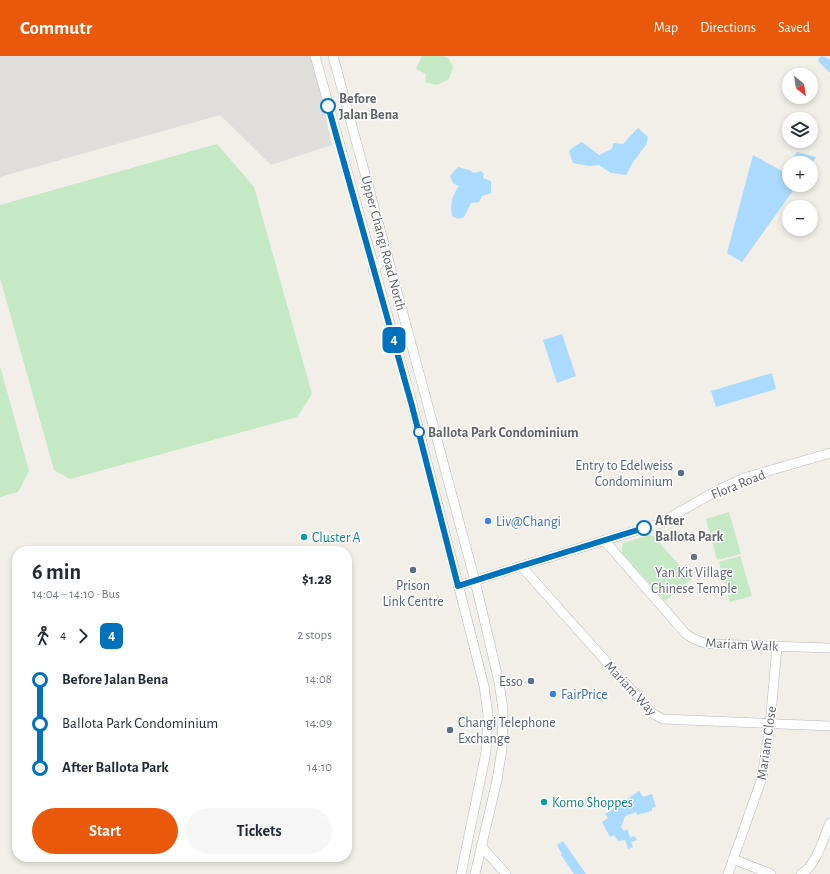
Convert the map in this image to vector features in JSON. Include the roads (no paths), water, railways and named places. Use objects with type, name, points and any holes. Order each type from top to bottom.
[{"type":"street","name":"Upper Changi Road North","points":[[315,56],[412,406],[484,686],[488,715],[488,737],[484,765],[461,874]]},
{"type":"street","name":"Upper Changi Road North","points":[[333,56],[388,256],[494,657],[503,710],[502,749],[497,780],[475,874]]},
{"type":"street","points":[[374,270],[384,258],[388,256]]},
{"type":"street","name":"Flora Road","points":[[604,540],[658,524],[718,490],[744,478],[830,453]]},
{"type":"street","points":[[458,586],[604,540]]},
{"type":"street","name":"Mariam Walk","points":[[604,540],[686,634],[694,640],[701,643],[712,644],[830,648]]},
{"type":"street","name":"Mariam Way","points":[[521,566],[658,718],[830,726]]},
{"type":"street","name":"Mariam Close","points":[[728,874],[762,778],[770,724],[777,646]]},
{"type":"street","points":[[801,874],[812,865],[830,823]]},
{"type":"street","points":[[482,846],[506,874]]},
{"type":"street","points":[[733,859],[771,874]]},
{"type":"water","points":[[822,56],[830,60],[830,73],[818,61]]},
{"type":"water","points":[[638,128],[648,137],[646,145],[633,162],[626,175],[611,173],[599,165],[589,166],[573,163],[569,151],[582,142],[599,155],[612,149],[613,143],[623,144]]},
{"type":"water","points":[[797,152],[812,156],[794,156]]},
{"type":"water","points":[[753,155],[782,171],[782,192],[792,192],[786,200],[782,200],[782,206],[742,262],[727,253]]},
{"type":"water","points":[[458,167],[474,173],[481,171],[484,174],[483,178],[491,181],[491,193],[482,196],[479,202],[471,203],[464,217],[458,219],[452,216],[451,203],[459,186],[453,183],[450,176]]},
{"type":"water","points":[[562,334],[576,376],[557,383],[543,340]]},
{"type":"water","points":[[772,373],[776,389],[716,407],[711,391]]},
{"type":"water","points":[[639,791],[643,797],[652,794],[656,807],[652,808],[652,811],[637,815],[636,812],[625,816],[621,827],[624,831],[627,829],[631,839],[631,837],[635,836],[637,840],[631,841],[633,847],[628,849],[625,840],[618,841],[614,835],[610,837],[602,822],[608,818],[605,814]]},
{"type":"water","points":[[563,841],[586,874],[574,874],[561,855],[562,854],[557,845]]},
{"type":"place","name":"Before Jalan Bena","points":[[328,106]]},
{"type":"place","name":"Ballota Park Condominium","points":[[419,432]]},
{"type":"place","name":"Entry to Edelweiss Condominium","points":[[681,473]]},
{"type":"place","name":"Liv@Changi","points":[[488,521]]},
{"type":"place","name":"After Ballota Park","points":[[644,528]]},
{"type":"place","name":"Cluster A","points":[[304,537]]},
{"type":"place","name":"Yan Kit Village Chinese Temple","points":[[694,557]]},
{"type":"place","name":"Prison Link Centre","points":[[413,570]]},
{"type":"place","name":"Esso","points":[[531,681]]},
{"type":"place","name":"FairPrice","points":[[553,694]]},
{"type":"place","name":"Changi Telephone Exchange","points":[[450,730]]},
{"type":"place","name":"Komo Shoppes","points":[[544,802]]}]
